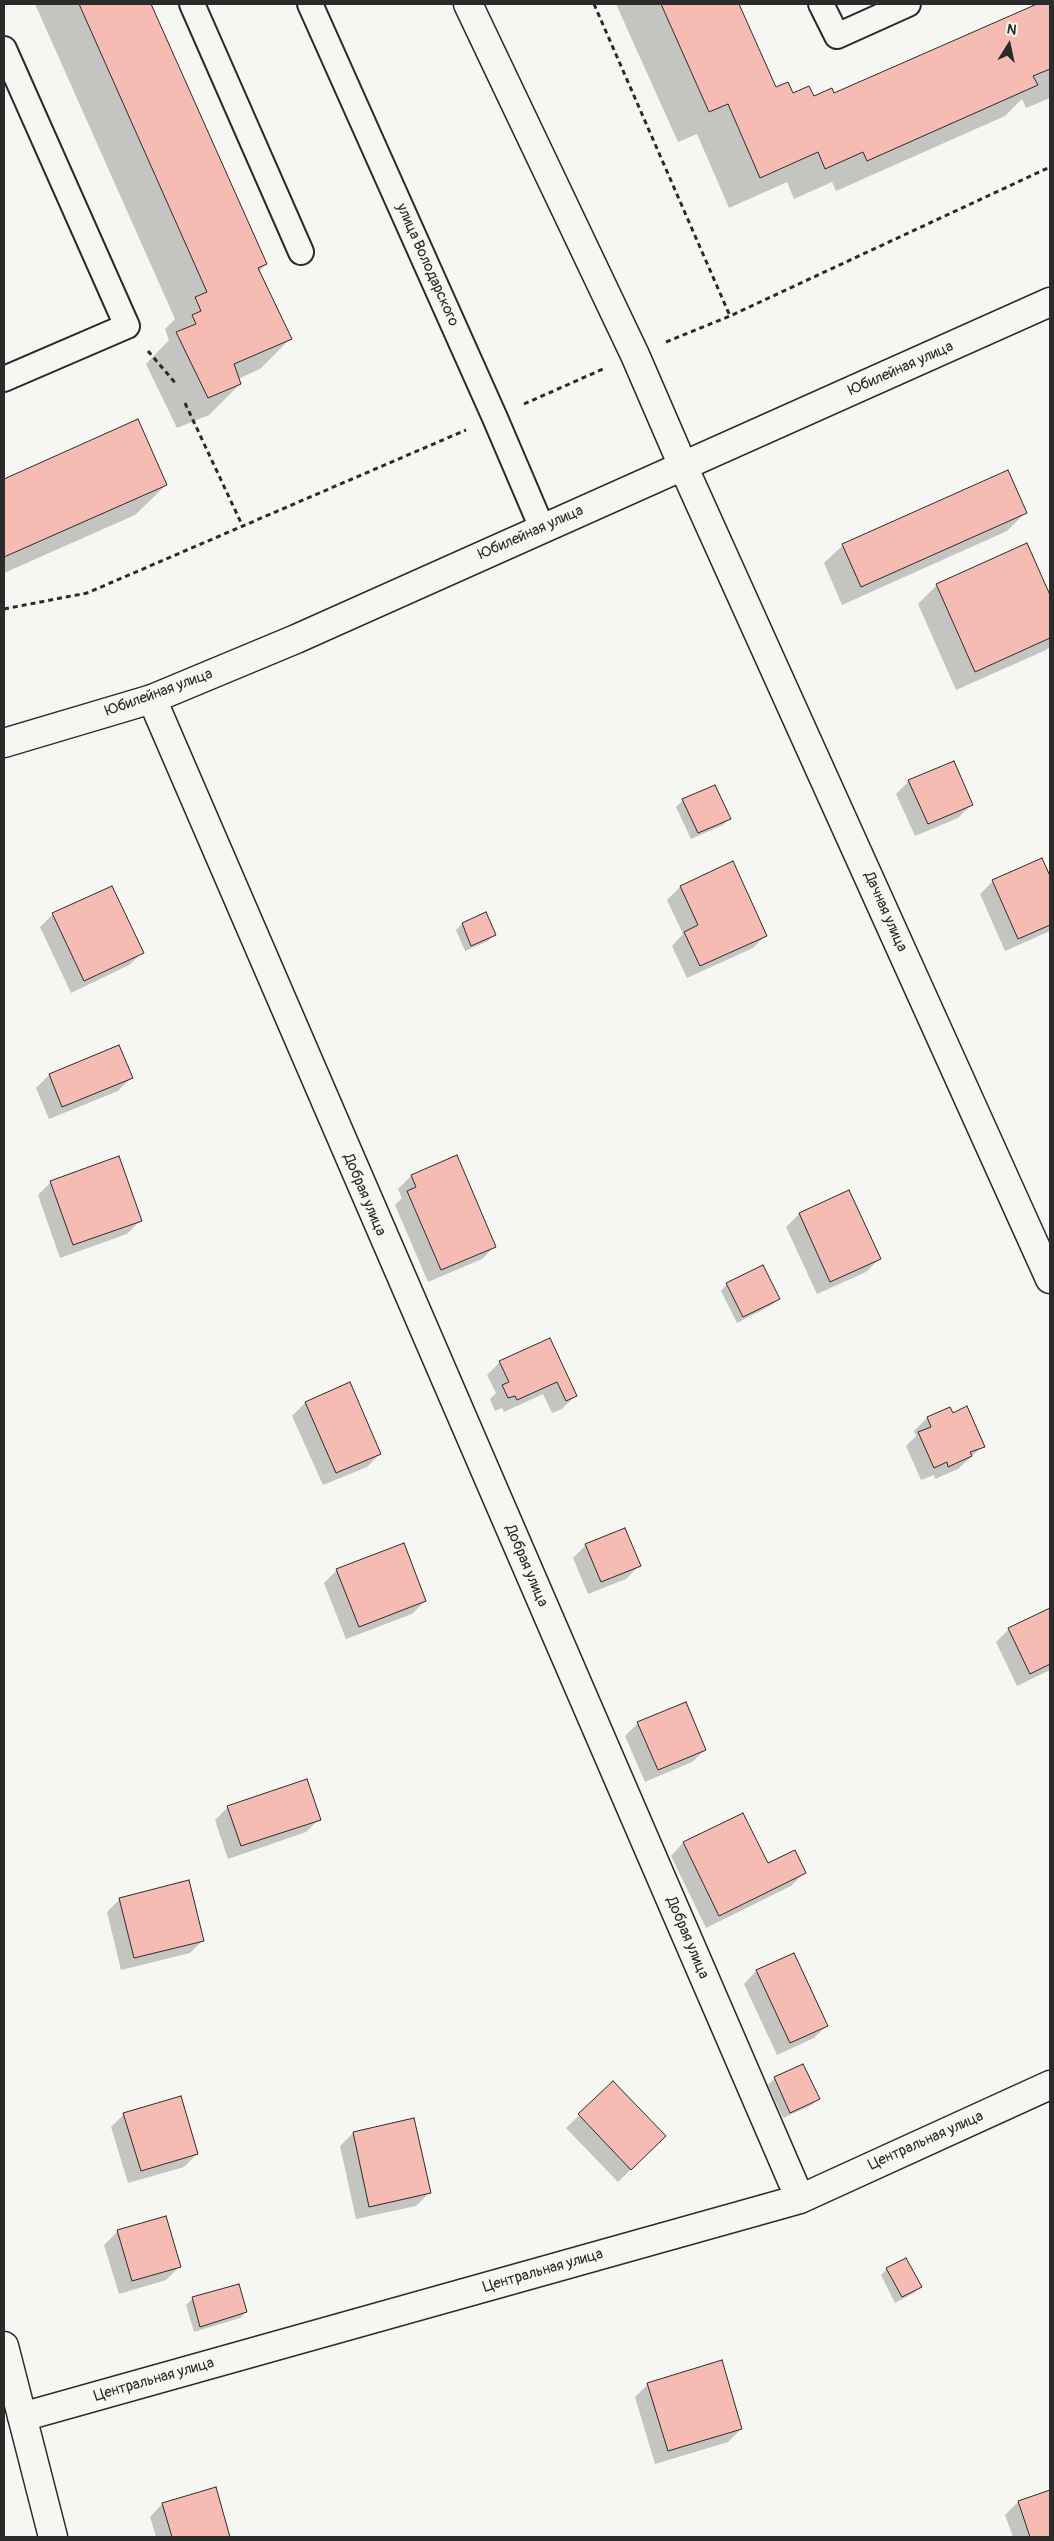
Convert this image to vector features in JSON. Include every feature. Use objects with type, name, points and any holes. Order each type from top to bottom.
[{"type":"street","points":[[468,4],[635,355],[683,466]]},
{"type":"street","name":"Юбилейная улица","points":[[4,743],[152,699],[296,639],[1050,302]]},
{"type":"street","name":"Дачная улица","points":[[683,466],[1050,1279]]},
{"type":"street","name":"Добрая улица","points":[[152,699],[251,934],[800,2199]]},
{"type":"street","name":"Центральная улица","points":[[22,2417],[800,2199],[1050,2085]]},
{"type":"street","points":[[4,2346],[54,2537]]},
{"type":"lane","points":[[192,4],[301,252]]},
{"type":"lane","name":"улица Володарского","points":[[310,4],[495,418],[542,528]]},
{"type":"lane","points":[[821,4],[837,36],[908,4]]},
{"type":"lane","points":[[4,49],[127,326],[4,379]]},
{"type":"path","points":[[594,4],[730,316]]},
{"type":"path","points":[[4,609],[87,592],[243,527],[635,355],[730,316],[1050,168]]},
{"type":"path","points":[[127,326],[177,385]]},
{"type":"path","points":[[185,403],[243,527]]},
{"type":"building","points":[[79,4],[151,4],[267,264],[258,268],[292,339],[234,364],[241,384],[208,398],[176,332],[196,324],[192,315],[201,311],[195,297],[207,292]]},
{"type":"building","points":[[661,4],[739,4],[776,87],[788,82],[793,93],[809,86],[814,96],[832,88],[834,93],[1037,4],[1050,4],[1050,69],[1033,76],[1038,85],[867,161],[863,152],[825,169],[818,152],[760,178],[728,104],[709,112]]},
{"type":"building","points":[[138,419],[167,485],[4,557],[4,479]]},
{"type":"building","points":[[1008,470],[1027,513],[861,587],[842,544]]},
{"type":"building","points":[[1027,543],[1050,595],[1050,638],[975,672],[936,584]]},
{"type":"building","points":[[954,761],[973,805],[928,824],[908,780]]},
{"type":"building","points":[[715,785],[731,819],[698,833],[682,799]]},
{"type":"building","points":[[1042,858],[1050,876],[1050,925],[1018,939],[992,880]]},
{"type":"building","points":[[733,861],[767,936],[700,966],[684,932],[698,925],[680,886]]},
{"type":"building","points":[[112,886],[144,953],[84,981],[52,913]]},
{"type":"building","points":[[486,912],[496,935],[471,946],[462,923]]},
{"type":"building","points":[[119,1045],[133,1078],[62,1107],[49,1074]]},
{"type":"building","points":[[457,1155],[496,1247],[441,1270],[407,1191],[416,1187],[411,1175]]},
{"type":"building","points":[[119,1156],[142,1221],[73,1245],[50,1181]]},
{"type":"building","points":[[849,1190],[881,1259],[830,1282],[799,1213]]},
{"type":"building","points":[[763,1265],[780,1299],[743,1317],[726,1283]]},
{"type":"building","points":[[550,1338],[577,1396],[566,1401],[557,1382],[517,1400],[515,1396],[508,1398],[502,1385],[509,1382],[499,1361]]},
{"type":"building","points":[[350,1382],[381,1454],[336,1473],[305,1402]]},
{"type":"building","points":[[967,1406],[985,1447],[970,1452],[972,1456],[948,1467],[947,1462],[934,1468],[918,1432],[931,1427],[927,1417],[950,1407],[953,1413]]},
{"type":"building","points":[[625,1528],[641,1566],[601,1582],[585,1544]]},
{"type":"building","points":[[404,1543],[426,1601],[359,1627],[336,1569]]},
{"type":"building","points":[[1050,1608],[1050,1664],[1030,1674],[1008,1628]]},
{"type":"building","points":[[686,1702],[706,1750],[658,1770],[637,1722]]},
{"type":"building","points":[[307,1779],[321,1820],[241,1846],[227,1806]]},
{"type":"building","points":[[743,1813],[768,1863],[795,1850],[806,1873],[719,1916],[683,1842]]},
{"type":"building","points":[[189,1880],[204,1941],[134,1958],[119,1898]]},
{"type":"building","points":[[794,1953],[828,2026],[790,2043],[756,1970]]},
{"type":"building","points":[[803,2064],[820,2099],[790,2113],[774,2077]]},
{"type":"building","points":[[613,2081],[666,2136],[631,2170],[578,2114]]},
{"type":"building","points":[[181,2096],[198,2154],[141,2171],[123,2113]]},
{"type":"building","points":[[414,2118],[431,2193],[369,2207],[353,2132]]},
{"type":"building","points":[[166,2216],[181,2267],[132,2281],[117,2230]]},
{"type":"building","points":[[906,2258],[922,2287],[902,2297],[886,2268]]},
{"type":"building","points":[[239,2284],[247,2312],[200,2327],[192,2297]]},
{"type":"building","points":[[722,2360],[742,2429],[668,2451],[647,2383]]},
{"type":"building","points":[[216,2487],[230,2537],[172,2537],[162,2503]]},
{"type":"building","points":[[1050,2490],[1050,2537],[1030,2537],[1018,2501]]}]
